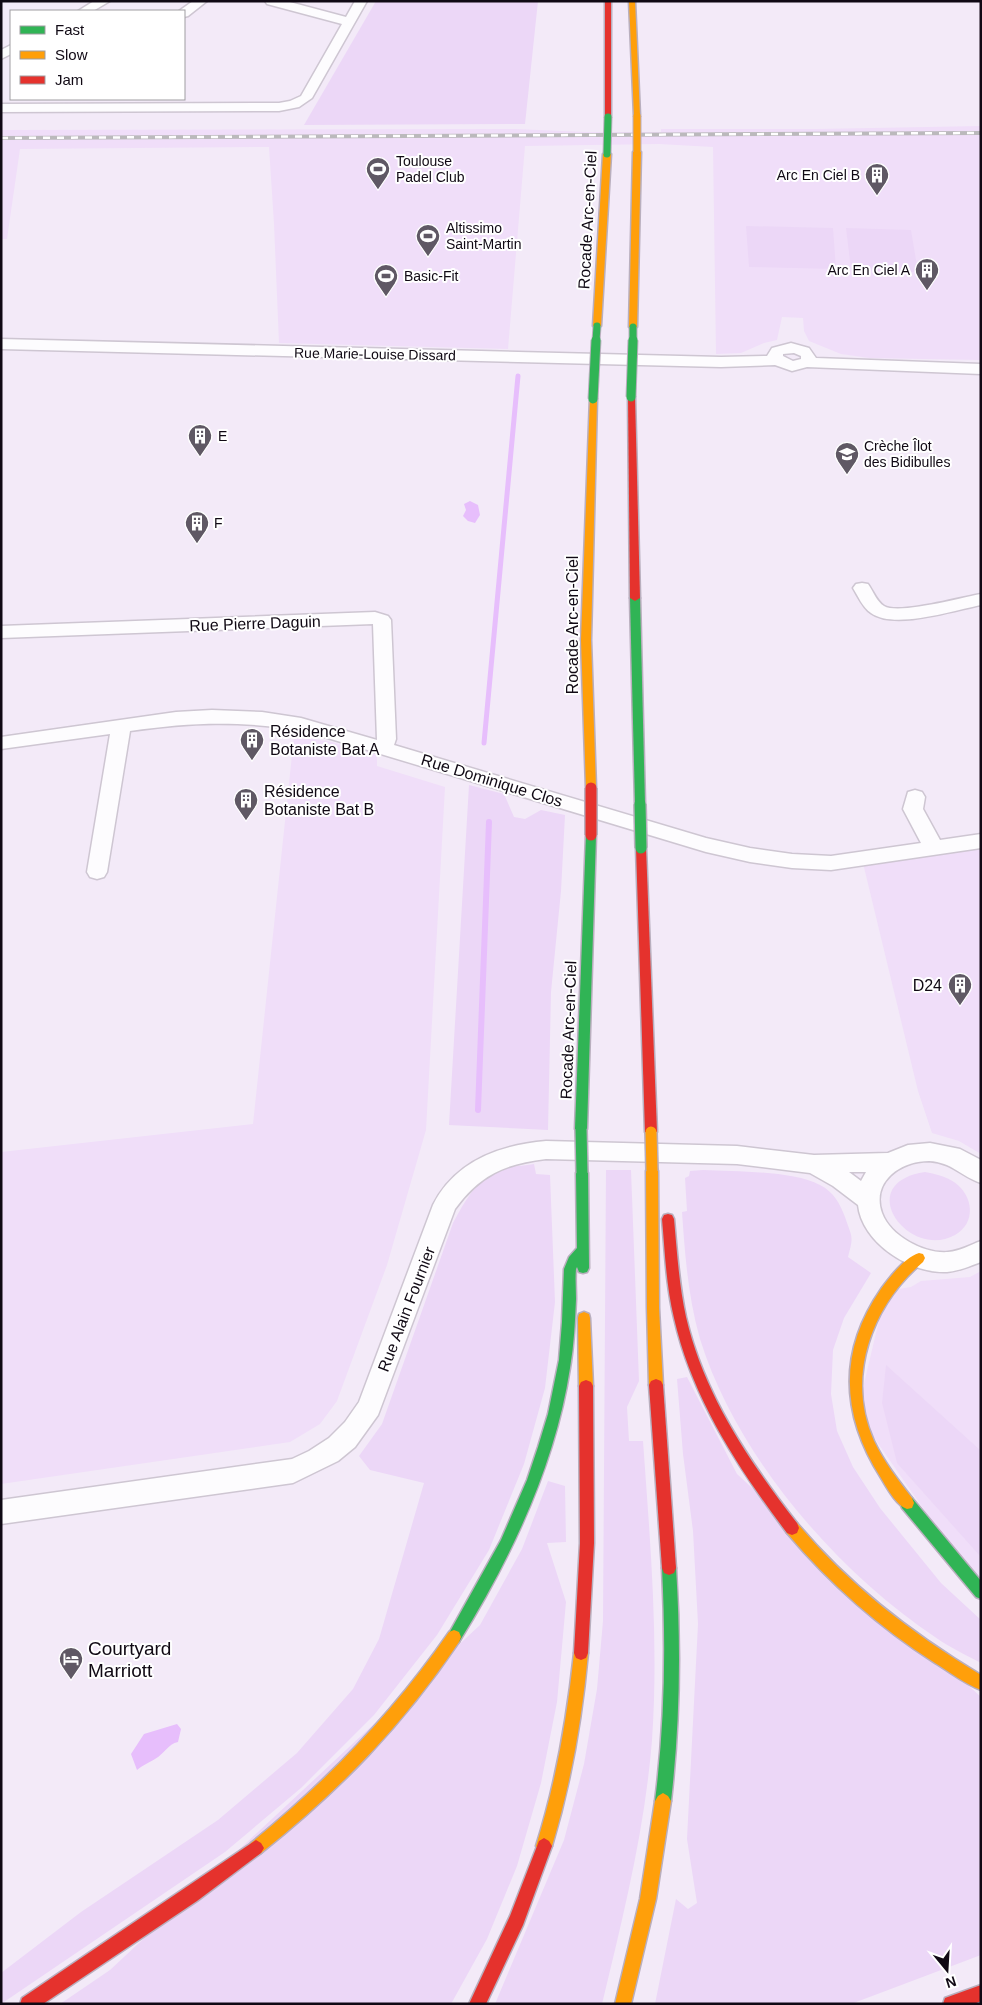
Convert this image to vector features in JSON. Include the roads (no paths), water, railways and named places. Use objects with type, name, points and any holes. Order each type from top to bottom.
[{"type":"highway","name":"Rocade Arc-en-Ciel","points":[[583,1279],[581,1130],[591,835],[586,640],[596,326],[607,154],[608,1]]},
{"type":"highway","points":[[623,2004],[638,1946],[658,1846],[671,1722],[672,1606],[655,1387],[653,1331],[652,1171],[641,848],[631,397],[637,152],[632,1]]},
{"type":"highway","points":[[633,20],[643,16],[643,1]]},
{"type":"highway","points":[[652,1171],[665,1182]]},
{"type":"highway","points":[[668,1211],[675,1289],[683,1330],[696,1368],[732,1446],[780,1515],[812,1552],[856,1594],[924,1649],[981,1683]]},
{"type":"highway","points":[[28,2004],[75,1969],[180,1903],[247,1856],[309,1805],[381,1732],[405,1705],[440,1659],[504,1553],[525,1504],[540,1462],[556,1406],[566,1353],[570,1266],[583,1250]]},
{"type":"highway","points":[[918,1258],[906,1268],[886,1291],[863,1335],[855,1368],[857,1413],[869,1446],[898,1492],[981,1592]]},
{"type":"highway","points":[[477,2004],[514,1927],[549,1828],[565,1769],[576,1705],[582,1636],[588,1503],[584,1308]]},
{"type":"highway","points":[[951,2004],[981,1993]]},
{"type":"street","points":[[86,10],[104,1]]},
{"type":"street","points":[[185,12],[201,1]]},
{"type":"street","points":[[271,1],[349,22]]},
{"type":"street","points":[[1,108],[51,103],[271,107],[294,104],[306,98],[361,1]]},
{"type":"street","name":"Rue Marie-Louise Dissard","points":[[1,344],[722,362],[749,361],[778,354],[792,338],[805,356],[830,362],[873,366],[981,369]]},
{"type":"street","name":"Rue Marie-Louise Dissard","points":[[778,354],[792,366],[805,356]]},
{"type":"street","points":[[862,588],[878,610],[888,614],[903,615],[981,599]]},
{"type":"street","name":"Rue Pierre Daguin","points":[[1,632],[375,618],[382,620],[387,739],[384,747]]},
{"type":"street","name":"Rue Dominique Clos","points":[[1,743],[176,718],[212,716],[262,718],[301,724],[384,747],[706,845],[750,855],[792,861],[831,863],[981,841]]},
{"type":"street","points":[[97,872],[121,726]]},
{"type":"street","points":[[915,797],[913,809],[934,848]]},
{"type":"street","name":"Rue Alain Fournier","points":[[1,1512],[293,1471],[316,1462],[335,1449],[355,1430],[370,1407],[444,1205],[465,1179],[480,1168],[501,1158],[521,1152],[565,1150],[737,1154],[814,1164],[890,1162],[908,1154],[930,1152],[952,1156],[973,1167],[981,1174]]},
{"type":"street","name":"Rue Alain Fournier","points":[[869,1201],[868,1197],[873,1180],[890,1162]]},
{"type":"street","name":"Rue Alain Fournier","points":[[814,1164],[840,1179],[869,1201]]},
{"type":"street","points":[[869,1201],[872,1219],[888,1240],[918,1258],[942,1262],[965,1259],[981,1251]]},
{"type":"waterway","points":[[484,743],[518,376]]},
{"type":"waterway","points":[[478,1110],[489,822]]},
{"type":"railway","points":[[1,138],[981,133]]},
{"type":"place","name":"Toulouse Padel Club","points":[[378,190]]},
{"type":"place","name":"Arc En Ciel B","points":[[877,196]]},
{"type":"place","name":"Altissimo Saint-Martin","points":[[428,257]]},
{"type":"place","name":"Arc En Ciel A","points":[[927,291]]},
{"type":"place","name":"Basic-Fit","points":[[386,297]]},
{"type":"place","name":"E","points":[[200,457]]},
{"type":"place","name":"Crèche Îlot des Bidibulles","points":[[847,475]]},
{"type":"place","name":"F","points":[[197,544]]},
{"type":"place","name":"Résidence Botaniste Bat A","points":[[252,761]]},
{"type":"place","name":"Résidence Botaniste Bat B","points":[[246,821]]},
{"type":"place","name":"D24","points":[[960,1006]]},
{"type":"place","name":"Courtyard Marriott","points":[[71,1680]]}]
